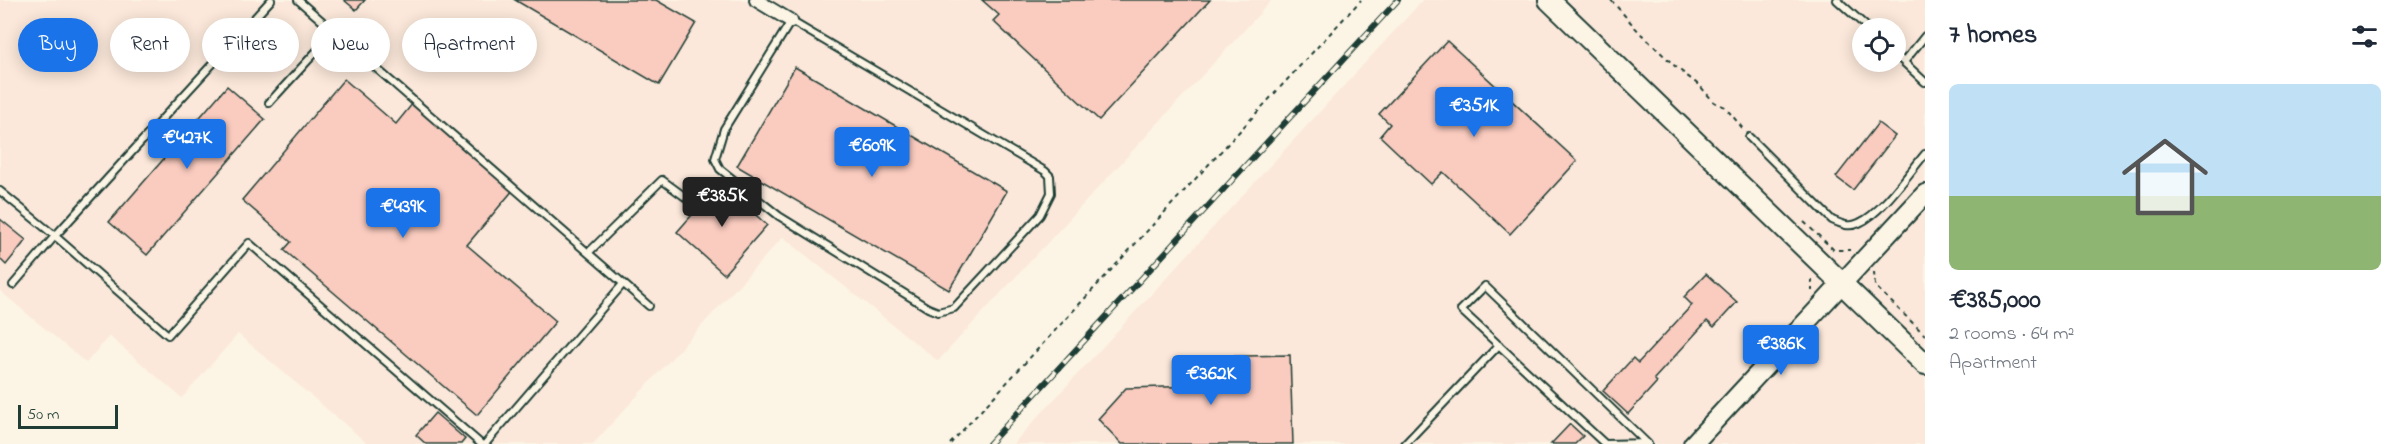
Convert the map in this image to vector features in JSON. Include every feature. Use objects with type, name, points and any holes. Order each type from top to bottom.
[{"type":"main road","points":[[1550,0],[1925,364]]},
{"type":"main road","points":[[1693,444],[1925,194]]},
{"type":"street","points":[[760,1],[791,21]]},
{"type":"lane","points":[[13,285],[271,0]]},
{"type":"lane","points":[[298,0],[319,18]]},
{"type":"lane","points":[[1837,0],[1857,18]]},
{"type":"lane","points":[[791,21],[1045,171],[1050,177],[1051,193],[1040,215],[954,308],[938,312],[928,308],[779,216],[720,169],[715,159],[724,129],[791,21]]},
{"type":"lane","points":[[1906,60],[1925,36]]},
{"type":"lane","points":[[269,103],[311,57]]},
{"type":"lane","points":[[1906,64],[1925,82]]},
{"type":"lane","points":[[382,72],[649,306]]},
{"type":"lane","points":[[1749,137],[1832,220],[1844,225],[1859,224],[1875,212],[1925,154]]},
{"type":"lane","points":[[588,253],[662,180],[692,202]]},
{"type":"lane","points":[[0,191],[168,335],[249,243],[483,444],[623,284]]},
{"type":"lane","points":[[1485,286],[1648,444],[1605,444],[1461,310],[1485,286]]},
{"type":"lane","points":[[1405,444],[1499,345]]},
{"type":"path","points":[[950,444],[1360,0]]},
{"type":"path","points":[[1611,0],[1677,68],[1700,86],[1714,102],[1725,107],[1749,137]]},
{"type":"path","points":[[1834,250],[1850,250]]},
{"type":"path","points":[[1811,273],[1812,291]]},
{"type":"path","points":[[1874,273],[1875,286],[1925,334]]},
{"type":"shaded area","points":[[0,0],[1272,0],[938,361],[783,237],[593,444],[368,444],[238,334],[182,398],[109,336],[86,363],[0,291]]},
{"type":"shaded area","points":[[1423,0],[1925,0],[1925,444],[1013,444]]},
{"type":"building","points":[[344,0],[365,0],[356,10]]},
{"type":"building","points":[[515,0],[656,0],[696,23],[659,85]]},
{"type":"building","points":[[982,0],[1210,0],[1099,120],[993,21],[999,15]]},
{"type":"building","points":[[1447,41],[1577,161],[1510,234],[1443,172],[1431,184],[1380,136],[1390,124],[1379,114]]},
{"type":"building","points":[[795,67],[1007,191],[949,290],[737,166]]},
{"type":"building","points":[[344,79],[396,124],[413,103],[514,189],[467,245],[556,321],[477,415],[284,250],[291,242],[242,200]]},
{"type":"building","points":[[227,86],[265,119],[147,255],[109,222]]},
{"type":"building","points":[[1878,123],[1895,136],[1853,190],[1836,177]]},
{"type":"building","points":[[720,183],[767,225],[724,274],[677,232]]},
{"type":"building","points":[[0,219],[26,240],[6,265],[0,259]]},
{"type":"building","points":[[1706,274],[1737,302],[1714,327],[1707,321],[1654,379],[1657,382],[1628,414],[1603,391],[1633,358],[1638,363],[1692,305],[1684,297]]},
{"type":"building","points":[[1290,355],[1293,444],[1122,444],[1098,419],[1126,388],[1202,386],[1202,357]]},
{"type":"building","points":[[435,413],[465,439],[461,444],[426,444],[416,435]]},
{"type":"building","points":[[1570,424],[1583,436],[1575,444],[1551,444]]},
{"type":"railway","points":[[989,444],[1398,0]]}]
